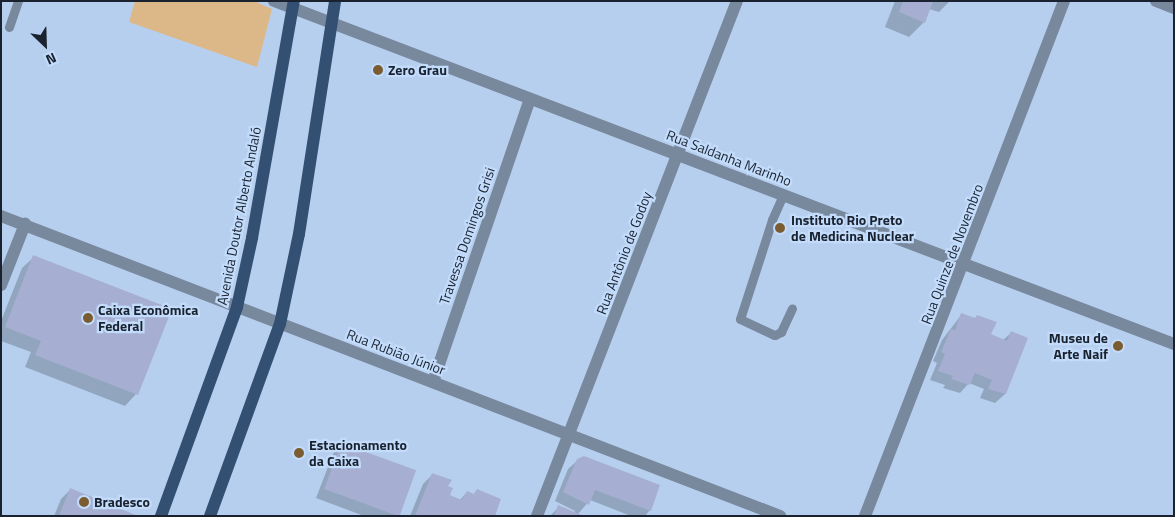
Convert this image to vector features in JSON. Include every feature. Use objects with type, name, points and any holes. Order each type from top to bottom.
[{"type":"main road","points":[[210,516],[280,324],[299,234],[333,24],[335,1]]},
{"type":"main road","name":"Avenida Doutor Alberto Andaló","points":[[161,516],[237,307],[294,5]]},
{"type":"street","name":"Rua Saldanha Marinho","points":[[274,1],[294,5],[333,24],[1174,344]]},
{"type":"street","name":"Rua Antônio de Godoy","points":[[537,516],[737,1]]},
{"type":"street","name":"Rua Quinze de Novembro","points":[[865,516],[964,264],[1064,1]]},
{"type":"street","points":[[1156,1],[1174,8]]},
{"type":"street","name":"Travessa Domingos Grisi","points":[[433,382],[530,99]]},
{"type":"street","name":"Rua Rubião Júnior","points":[[1,216],[780,516]]},
{"type":"street","points":[[1,284],[24,224]]},
{"type":"lane","points":[[9,27],[18,1]]},
{"type":"lane","points":[[783,195],[769,229],[740,319],[775,335],[778,334],[792,308]]},
{"type":"shaded area","points":[[135,1],[254,1],[272,9],[257,67],[129,22]]},
{"type":"building","points":[[903,1],[933,1],[925,23],[899,12]]},
{"type":"building","name":"Caixa Econômica Federal","points":[[33,255],[172,309],[138,395],[35,355],[41,341],[5,327]]},
{"type":"building","points":[[961,313],[975,318],[977,315],[997,322],[991,334],[1007,341],[1011,331],[1028,338],[1006,394],[988,389],[992,380],[975,373],[970,385],[951,379],[953,376],[938,371],[945,354],[941,352],[951,329],[955,330]]},
{"type":"building","points":[[341,443],[416,470],[400,516],[324,489]]},
{"type":"building","points":[[584,456],[660,485],[651,511],[595,490],[589,505],[563,492],[577,459]]},
{"type":"building","points":[[432,473],[452,480],[448,486],[453,488],[450,495],[462,500],[467,491],[474,494],[477,489],[501,499],[495,516],[415,516]]},
{"type":"building","name":"Bradesco","points":[[70,488],[138,516],[59,516]]},
{"type":"building","points":[[558,505],[584,516],[554,516]]},
{"type":"place","name":"Zero Grau","points":[[378,70]]},
{"type":"place","name":"Instituto Rio Preto de Medicina Nuclear","points":[[780,228]]},
{"type":"place","name":"Caixa Econômica Federal","points":[[88,318]]},
{"type":"place","name":"Museu de Arte Naif","points":[[1118,346]]},
{"type":"place","name":"Estacionamento da Caixa","points":[[299,453]]},
{"type":"place","name":"Bradesco","points":[[84,502]]}]
